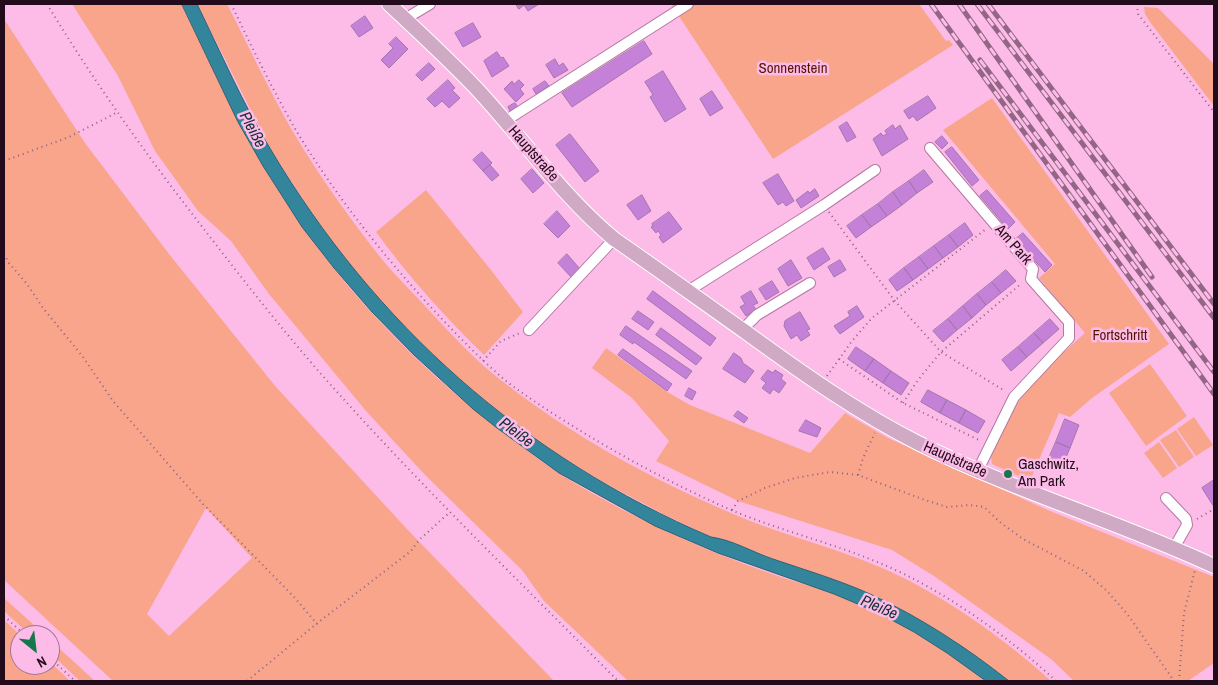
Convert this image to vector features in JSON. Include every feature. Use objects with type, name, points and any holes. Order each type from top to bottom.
[{"type":"main road","name":"Hauptstraße","points":[[389,4],[474,87],[574,202],[595,223],[614,239],[820,386],[881,424],[920,444],[978,470],[1174,548],[1214,566]]},
{"type":"street","points":[[406,20],[430,4]]},
{"type":"street","points":[[505,121],[688,4]]},
{"type":"street","name":"Am Park","points":[[930,148],[1033,269],[1031,279],[1069,322],[1069,338],[1014,396],[978,470]]},
{"type":"street","points":[[688,291],[824,205],[875,170]]},
{"type":"street","points":[[529,330],[614,239]]},
{"type":"street","points":[[742,330],[757,315],[810,283]]},
{"type":"street","points":[[1166,498],[1186,520],[1187,525],[1174,548]]},
{"type":"path","points":[[47,4],[117,112],[153,163],[251,290],[337,393],[450,512],[618,681]]},
{"type":"path","points":[[231,4],[279,98],[318,166],[388,261],[483,361],[528,397],[624,457],[732,510],[884,564],[939,593],[991,629],[1041,667],[1056,681]]},
{"type":"path","points":[[1137,4],[1138,14],[1214,112]]},
{"type":"path","points":[[4,161],[69,137],[117,112]]},
{"type":"path","points":[[824,205],[894,300],[940,352],[1014,396]]},
{"type":"path","points":[[820,386],[852,340],[872,318],[994,223]]},
{"type":"path","points":[[4,254],[9,263],[27,284],[42,308],[83,357],[113,402],[203,504],[272,573],[317,624]]},
{"type":"path","points":[[903,403],[940,352],[1025,281],[1031,279]]},
{"type":"path","points":[[483,361],[501,341],[529,330]]},
{"type":"path","points":[[839,359],[903,403],[990,445]]},
{"type":"path","points":[[858,475],[863,458],[881,424]]},
{"type":"path","points":[[732,510],[738,500],[795,478],[830,472],[858,475],[947,507],[970,505],[984,507],[1001,523],[1023,539],[1084,571],[1107,591],[1128,615],[1174,681]]},
{"type":"path","points":[[1187,525],[1214,510]]},
{"type":"path","points":[[247,681],[411,551],[419,540],[450,512]]},
{"type":"path","points":[[1179,681],[1184,613],[1197,558]]},
{"type":"path","points":[[4,616],[14,625]]},
{"type":"path","points":[[60,667],[75,681]]},
{"type":"green space","points":[[72,4],[182,4],[242,126],[269,174],[307,233],[333,267],[360,300],[421,363],[486,419],[540,460],[591,492],[670,533],[739,562],[835,594],[875,611],[932,643],[986,681],[628,681],[544,601],[522,570],[426,476],[366,411],[269,294],[231,241],[198,211],[155,151],[118,76]]},
{"type":"green space","points":[[197,4],[227,4],[293,132],[314,166],[349,215],[385,263],[464,348],[495,376],[531,403],[586,439],[673,487],[768,528],[863,560],[926,590],[992,633],[1051,681],[1009,681],[955,641],[899,608],[868,593],[722,539],[711,537],[665,515],[601,481],[542,445],[507,419],[462,382],[424,347],[376,297],[345,259],[309,209],[271,150]]},
{"type":"green space","name":"Sonnenstein","points":[[671,4],[919,4],[946,41],[949,40],[953,45],[773,159]]},
{"type":"green space","points":[[1144,7],[1158,8],[1214,64],[1214,106],[1150,22],[1145,14]]},
{"type":"green space","points":[[4,19],[85,143],[169,254],[276,387],[406,528],[554,681],[113,681],[60,632],[60,625],[53,625],[4,580]],"holes":[[[206,508],[252,558],[169,636],[147,614]]]},
{"type":"green space","name":"Fortschritt","points":[[992,98],[1169,344],[1092,398],[1070,417],[1059,413],[1030,481],[992,464],[991,457],[1010,416],[1031,384],[1085,333],[1039,278],[1055,264],[943,130]]},
{"type":"green space","points":[[426,190],[523,312],[484,355],[427,296],[376,232]]},
{"type":"green space","points":[[606,348],[669,393],[690,405],[810,453],[845,413],[888,438],[1050,511],[1214,577],[1214,663],[1188,681],[1074,681],[1051,659],[934,576],[892,550],[738,501],[656,461],[669,441],[632,398],[592,368]]},
{"type":"green space","points":[[1150,364],[1187,416],[1146,446],[1109,393]]},
{"type":"green space","points":[[1194,417],[1213,445],[1196,456],[1177,429]]},
{"type":"green space","points":[[1176,430],[1194,457],[1179,467],[1160,440]]},
{"type":"green space","points":[[1159,442],[1177,468],[1163,478],[1144,453]]},
{"type":"green space","points":[[4,598],[34,625],[19,625],[4,611]]},
{"type":"green space","points":[[4,620],[10,626],[10,675],[60,675],[60,672],[70,681],[4,681]]},
{"type":"green space","points":[[60,649],[95,681],[80,681],[60,662]]},
{"type":"water","name":"Pleiße","points":[[182,4],[197,4],[242,97],[271,150],[312,214],[357,273],[407,328],[460,379],[517,426],[578,467],[643,505],[711,537],[735,543],[765,556],[834,580],[870,594],[907,613],[942,633],[1009,681],[986,681],[914,632],[860,605],[718,553],[655,526],[559,473],[473,409],[414,355],[372,312],[302,227],[263,166],[238,122]]},
{"type":"building","points":[[516,4],[539,4],[528,11],[524,5],[519,9]]},
{"type":"building","points":[[365,16],[373,28],[359,37],[351,26]]},
{"type":"building","points":[[473,23],[481,37],[463,47],[455,33]]},
{"type":"building","points":[[396,37],[408,49],[389,68],[381,60],[393,48],[389,44]]},
{"type":"building","points":[[644,41],[652,54],[572,107],[562,93]]},
{"type":"building","points":[[497,52],[509,66],[492,77],[484,61]]},
{"type":"building","points":[[555,59],[559,66],[563,63],[568,70],[554,78],[546,65]]},
{"type":"building","points":[[429,63],[435,69],[422,81],[416,75]]},
{"type":"building","points":[[663,71],[686,109],[665,122],[650,97],[653,95],[645,82]]},
{"type":"building","points":[[448,80],[455,88],[452,90],[460,98],[449,108],[442,101],[435,107],[427,99]]},
{"type":"building","points":[[519,80],[524,85],[520,89],[524,94],[516,102],[504,89],[512,81],[514,84]]},
{"type":"building","points":[[545,81],[549,86],[536,94],[533,89]]},
{"type":"building","points":[[712,91],[723,108],[710,116],[700,99]]},
{"type":"building","points":[[928,96],[936,108],[917,121],[913,116],[909,119],[904,111]]},
{"type":"building","points":[[515,103],[518,107],[510,111],[508,107]]},
{"type":"building","points":[[847,122],[856,137],[847,142],[839,127]]},
{"type":"building","points":[[893,125],[895,129],[900,125],[908,139],[882,156],[873,139],[881,133],[883,136],[887,134],[885,131]]},
{"type":"building","points":[[570,134],[599,171],[585,182],[556,145]]},
{"type":"building","points":[[942,136],[948,143],[942,149],[935,142]]},
{"type":"building","points":[[952,147],[979,180],[972,186],[945,152]]},
{"type":"building","points":[[482,152],[492,163],[483,171],[473,160]]},
{"type":"building","points":[[490,165],[499,175],[492,181],[483,171]]},
{"type":"building","points":[[532,169],[544,183],[533,193],[521,179]]},
{"type":"building","points":[[924,170],[933,182],[917,193],[909,181]]},
{"type":"building","points":[[778,174],[794,201],[786,206],[783,202],[778,205],[763,183]]},
{"type":"building","points":[[909,181],[917,193],[902,205],[893,192]]},
{"type":"building","points":[[815,189],[819,196],[801,208],[796,200],[808,191],[809,193]]},
{"type":"building","points":[[987,190],[1015,222],[1008,229],[980,196]]},
{"type":"building","points":[[893,192],[902,205],[887,216],[878,204]]},
{"type":"building","points":[[642,195],[651,211],[638,220],[627,205]]},
{"type":"building","points":[[878,204],[887,216],[871,227],[862,215]]},
{"type":"building","points":[[557,211],[570,226],[558,238],[544,224]]},
{"type":"building","points":[[669,212],[682,229],[663,243],[658,231],[656,233],[651,227],[653,226],[652,224]]},
{"type":"building","points":[[862,215],[871,227],[856,238],[847,226]]},
{"type":"building","points":[[965,223],[973,235],[958,247],[949,235]]},
{"type":"building","points":[[1023,233],[1052,265],[1045,272],[1016,239]]},
{"type":"building","points":[[949,235],[958,247],[943,258],[934,246]]},
{"type":"building","points":[[934,246],[943,258],[928,269],[919,257]]},
{"type":"building","points":[[823,248],[830,259],[814,270],[807,258]]},
{"type":"building","points":[[567,254],[580,269],[572,278],[558,263]]},
{"type":"building","points":[[919,257],[928,269],[913,280],[904,268]]},
{"type":"building","points":[[791,260],[802,278],[788,286],[778,269]]},
{"type":"building","points":[[840,260],[846,270],[834,277],[828,267]]},
{"type":"building","points":[[904,268],[913,280],[897,291],[889,280]]},
{"type":"building","points":[[1006,270],[1016,281],[1001,293],[992,282]]},
{"type":"building","points":[[772,281],[779,292],[766,300],[759,289]]},
{"type":"building","points":[[992,282],[1001,293],[986,305],[977,294]]},
{"type":"building","points":[[653,291],[716,338],[710,346],[647,299]]},
{"type":"building","points":[[751,291],[758,303],[753,305],[756,310],[746,316],[740,307],[745,304],[741,297]]},
{"type":"building","points":[[977,294],[986,305],[972,318],[963,306]]},
{"type":"building","points":[[857,306],[864,317],[840,334],[834,326],[850,316],[848,312]]},
{"type":"building","points":[[963,306],[972,318],[957,330],[948,319]]},
{"type":"building","points":[[638,311],[654,322],[648,330],[632,319]]},
{"type":"building","points":[[800,312],[810,329],[807,330],[810,335],[801,341],[797,335],[791,339],[784,326],[785,321]]},
{"type":"building","points":[[948,319],[957,330],[943,342],[933,331]]},
{"type":"building","points":[[1050,319],[1059,329],[1043,343],[1034,333]]},
{"type":"building","points":[[626,326],[692,371],[686,379],[634,342],[633,344],[620,335]]},
{"type":"building","points":[[661,328],[702,358],[696,365],[656,335]]},
{"type":"building","points":[[1034,333],[1043,343],[1027,357],[1018,347]]},
{"type":"building","points":[[856,347],[874,359],[865,371],[848,359]]},
{"type":"building","points":[[1018,347],[1027,357],[1011,371],[1002,360]]},
{"type":"building","points":[[623,349],[672,384],[667,391],[618,355]]},
{"type":"building","points":[[734,353],[754,371],[745,383],[723,369]]},
{"type":"building","points":[[874,359],[891,371],[883,383],[865,371]]},
{"type":"building","points":[[768,370],[773,373],[775,370],[783,375],[781,379],[786,383],[779,393],[773,389],[770,394],[762,388],[766,383],[761,379]]},
{"type":"building","points":[[891,371],[909,383],[901,395],[883,383]]},
{"type":"building","points":[[689,388],[696,392],[692,400],[685,396]]},
{"type":"building","points":[[928,390],[947,400],[940,413],[921,402]]},
{"type":"building","points":[[947,400],[966,410],[959,423],[940,413]]},
{"type":"building","points":[[966,410],[985,421],[978,433],[959,423]]},
{"type":"building","points":[[738,411],[748,418],[744,423],[734,416]]},
{"type":"building","points":[[1065,419],[1079,425],[1070,448],[1056,442]]},
{"type":"building","points":[[806,420],[821,428],[817,437],[799,431]]},
{"type":"building","points":[[1056,442],[1070,448],[1060,471],[1046,465]]},
{"type":"building","points":[[1214,480],[1214,507],[1202,488]]},
{"type":"railway","points":[[931,4],[1214,394]]},
{"type":"railway","points":[[959,4],[1152,277]]},
{"type":"railway","points":[[977,4],[1214,318]]},
{"type":"railway","points":[[988,4],[1214,304]]},
{"type":"railway","points":[[980,60],[1214,372]]},
{"type":"place","name":"Gaschwitz, Am Park","points":[[1008,474]]}]
